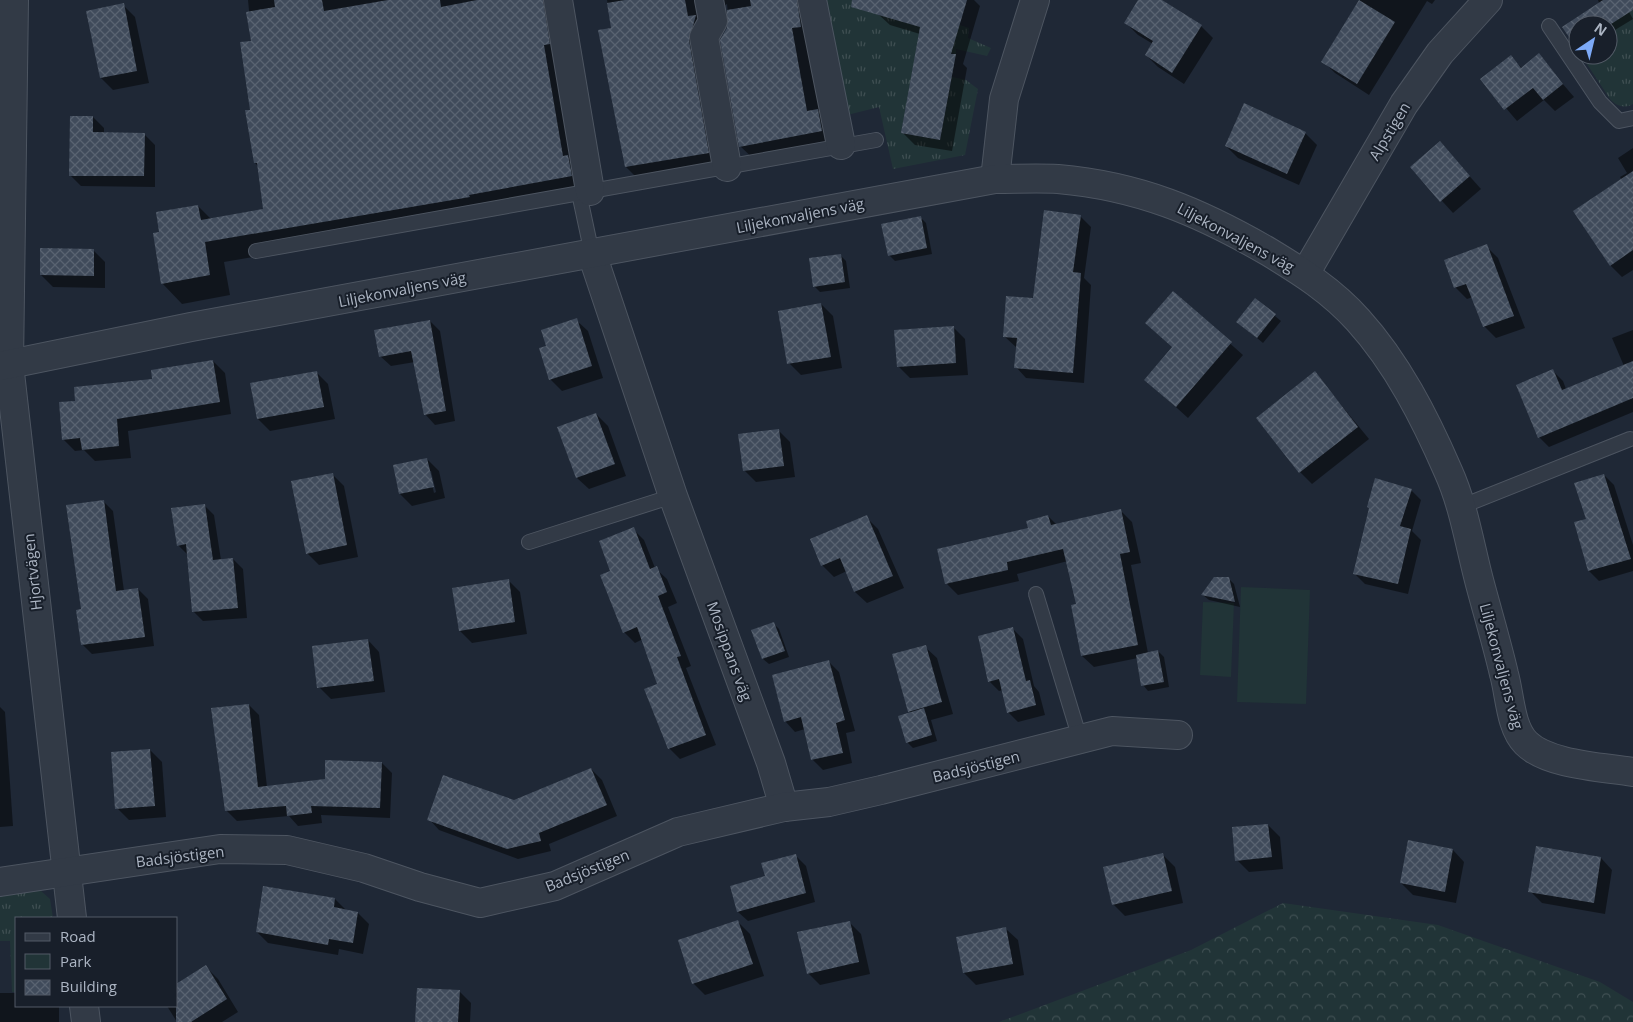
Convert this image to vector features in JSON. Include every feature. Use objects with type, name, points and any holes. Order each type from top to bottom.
[{"type":"street","name":"Hjortvägen","points":[[14,0],[6,226],[4,365],[72,917]]},
{"type":"street","points":[[558,0],[585,192]]},
{"type":"street","points":[[709,0],[713,21],[704,37],[727,167]]},
{"type":"street","points":[[812,0],[841,145]]},
{"type":"street","points":[[995,179],[1004,99],[1035,0]]},
{"type":"street","name":"Alpstigen","points":[[1305,274],[1404,104],[1440,53],[1488,0]]},
{"type":"street","name":"Liljekonvaljens väg","points":[[4,365],[191,327],[995,179],[1058,179],[1109,186],[1146,195],[1187,208],[1305,274],[1332,294],[1359,321],[1386,356],[1409,392],[1445,464],[1460,507],[1515,723],[1524,742],[1539,753],[1560,760],[1633,772]]},
{"type":"street","name":"Mosippans väg","points":[[592,254],[673,496],[771,763],[784,806]]},
{"type":"street","name":"Badsjöstigen","points":[[0,882],[66,870],[220,849],[287,850],[364,868],[420,888],[480,904],[555,886],[678,832],[784,806],[829,802],[864,794],[1112,731],[1178,735]]},
{"type":"street","points":[[84,1007],[86,1022]]},
{"type":"lane","points":[[1549,26],[1600,102],[1619,121],[1633,118]]},
{"type":"lane","points":[[256,250],[876,140]]},
{"type":"lane","points":[[585,192],[592,254]]},
{"type":"lane","points":[[1460,507],[1630,439]]},
{"type":"lane","points":[[529,542],[673,496]]},
{"type":"lane","points":[[1036,594],[1080,739]]},
{"type":"green space","points":[[824,0],[880,0],[969,28],[968,38],[991,48],[987,56],[956,49],[956,54],[917,47],[901,133],[940,140],[952,77],[966,80],[978,89],[965,155],[893,169],[879,107],[843,116]]},
{"type":"green space","points":[[1633,0],[1633,104],[1630,106],[1618,105],[1610,99],[1588,65],[1618,65],[1618,16]]},
{"type":"green space","points":[[1241,587],[1310,590],[1306,704],[1237,702]]},
{"type":"green space","points":[[1203,602],[1234,603],[1231,677],[1200,675]]},
{"type":"green space","points":[[22,890],[41,891],[50,899],[53,917],[15,917],[15,992],[12,992],[10,941],[0,941],[0,894]]},
{"type":"green space","points":[[1283,903],[1438,925],[1600,982],[1633,1002],[1633,1022],[999,1022],[1191,950]]},
{"type":"building","points":[[274,0],[322,0],[324,11],[388,0],[440,0],[441,7],[477,0],[543,0],[550,44],[544,45],[563,156],[568,155],[572,176],[469,195],[470,197],[205,242],[210,275],[161,284],[153,233],[159,232],[156,212],[198,205],[201,220],[263,209],[257,163],[254,163],[245,110],[250,110],[240,42],[251,41],[246,12],[275,7]]},
{"type":"building","points":[[625,0],[685,0],[688,16],[696,15],[689,40],[709,153],[625,167],[598,30],[611,28],[607,3]]},
{"type":"building","points":[[750,0],[797,0],[801,27],[792,28],[807,111],[818,109],[822,131],[739,147],[720,40],[727,28],[727,10],[751,6]]},
{"type":"building","points":[[852,0],[967,0],[951,54],[956,54],[940,140],[901,133],[920,27],[851,7]]},
{"type":"building","points":[[1138,0],[1162,0],[1202,25],[1172,73],[1145,55],[1153,41],[1124,23]]},
{"type":"building","points":[[1359,0],[1395,22],[1357,84],[1321,62]]},
{"type":"building","points":[[1603,0],[1633,0],[1633,10],[1618,20],[1618,15],[1580,15]]},
{"type":"building","points":[[124,3],[137,71],[100,78],[86,11]]},
{"type":"building","points":[[1568,23],[1568,36],[1562,27]]},
{"type":"building","points":[[1539,53],[1563,84],[1543,100],[1533,88],[1504,110],[1480,79],[1511,55],[1521,68]]},
{"type":"building","points":[[1244,103],[1306,132],[1287,174],[1225,146]]},
{"type":"building","points":[[70,116],[93,116],[93,132],[145,133],[144,176],[69,176]]},
{"type":"building","points":[[1440,141],[1470,176],[1440,202],[1410,167]]},
{"type":"building","points":[[1633,171],[1633,250],[1610,266],[1573,211]]},
{"type":"building","points":[[1044,210],[1081,215],[1073,272],[1081,273],[1073,373],[1014,368],[1017,338],[1003,337],[1006,296],[1033,298]]},
{"type":"building","points":[[921,216],[927,248],[888,256],[881,224]]},
{"type":"building","points":[[1487,244],[1514,316],[1483,327],[1466,284],[1454,288],[1444,260]]},
{"type":"building","points":[[40,248],[94,249],[94,276],[40,275]]},
{"type":"building","points":[[841,254],[845,282],[813,287],[809,258]]},
{"type":"building","points":[[1173,291],[1232,342],[1176,407],[1144,380],[1172,347],[1145,323]]},
{"type":"building","points":[[1255,298],[1276,314],[1257,338],[1236,322]]},
{"type":"building","points":[[821,303],[831,357],[787,364],[778,311]]},
{"type":"building","points":[[577,318],[592,366],[549,380],[539,348],[546,346],[541,330]]},
{"type":"building","points":[[430,320],[446,411],[424,415],[411,351],[379,357],[374,330]]},
{"type":"building","points":[[954,326],[956,363],[897,367],[894,330]]},
{"type":"building","points":[[213,360],[220,402],[117,419],[119,446],[82,450],[80,438],[62,440],[59,402],[75,401],[74,387],[152,379],[151,370]]},
{"type":"building","points":[[1633,361],[1633,398],[1538,438],[1516,385],[1553,369],[1562,390]]},
{"type":"building","points":[[317,371],[324,407],[257,419],[250,383]]},
{"type":"building","points":[[1315,371],[1358,427],[1299,473],[1256,418]]},
{"type":"building","points":[[596,413],[615,464],[576,478],[557,427]]},
{"type":"building","points":[[779,429],[784,466],[743,471],[738,434]]},
{"type":"building","points":[[427,458],[434,487],[399,494],[393,465]]},
{"type":"building","points":[[333,473],[347,545],[306,554],[291,481]]},
{"type":"building","points":[[1604,474],[1631,559],[1588,571],[1574,522],[1586,519],[1574,483]]},
{"type":"building","points":[[1375,478],[1412,489],[1400,526],[1411,529],[1398,584],[1353,574]]},
{"type":"building","points":[[104,500],[116,591],[138,588],[145,637],[81,645],[76,610],[81,609],[66,505]]},
{"type":"building","points":[[205,504],[213,560],[233,558],[238,608],[192,612],[186,544],[177,546],[171,508]]},
{"type":"building","points":[[1121,509],[1130,552],[1120,554],[1138,645],[1081,656],[1071,605],[1076,604],[1063,549],[1007,562],[1008,570],[945,584],[937,549],[1028,528],[1026,521],[1048,515],[1051,525]]},
{"type":"building","points":[[867,515],[893,576],[854,592],[840,558],[821,566],[810,539]]},
{"type":"building","points":[[634,527],[650,569],[657,566],[667,592],[658,596],[681,656],[677,657],[706,735],[668,749],[644,689],[657,684],[637,627],[623,633],[600,575],[610,571],[599,541]]},
{"type":"building","points":[[1214,577],[1229,577],[1235,602],[1201,595]]},
{"type":"building","points":[[509,579],[515,622],[459,631],[452,588]]},
{"type":"building","points":[[774,622],[785,651],[762,659],[751,630]]},
{"type":"building","points":[[1013,627],[1026,681],[1030,680],[1036,705],[1007,713],[999,679],[988,682],[978,636]]},
{"type":"building","points":[[368,639],[374,681],[317,688],[312,646]]},
{"type":"building","points":[[926,645],[942,702],[908,712],[892,654]]},
{"type":"building","points":[[1158,650],[1164,682],[1141,686],[1136,655]]},
{"type":"building","points":[[829,660],[845,720],[836,723],[843,753],[811,760],[801,717],[784,722],[772,675]]},
{"type":"building","points":[[249,704],[258,787],[325,779],[325,760],[382,762],[380,808],[311,806],[312,813],[287,816],[286,806],[225,811],[211,708]]},
{"type":"building","points":[[924,708],[932,735],[906,743],[898,716]]},
{"type":"building","points":[[150,749],[155,806],[115,809],[111,752]]},
{"type":"building","points":[[591,768],[607,805],[539,833],[541,841],[507,849],[427,820],[443,775],[514,800]]},
{"type":"building","points":[[1268,824],[1272,857],[1235,861],[1232,827]]},
{"type":"building","points":[[1408,840],[1453,849],[1445,892],[1400,883]]},
{"type":"building","points":[[1536,846],[1601,857],[1594,903],[1528,892]]},
{"type":"building","points":[[1163,853],[1172,891],[1112,905],[1103,867]]},
{"type":"building","points":[[796,854],[806,893],[737,912],[730,886],[765,876],[761,863]]},
{"type":"building","points":[[263,886],[335,898],[334,907],[358,912],[353,943],[329,939],[328,945],[256,932]]},
{"type":"building","points":[[738,920],[753,964],[692,984],[678,940]]},
{"type":"building","points":[[850,921],[859,962],[807,974],[797,932]]},
{"type":"building","points":[[1006,927],[1013,964],[963,973],[956,937]]},
{"type":"building","points":[[206,965],[227,999],[191,1022],[176,1022],[178,983]]},
{"type":"building","points":[[417,988],[460,990],[458,1022],[415,1022]]}]
